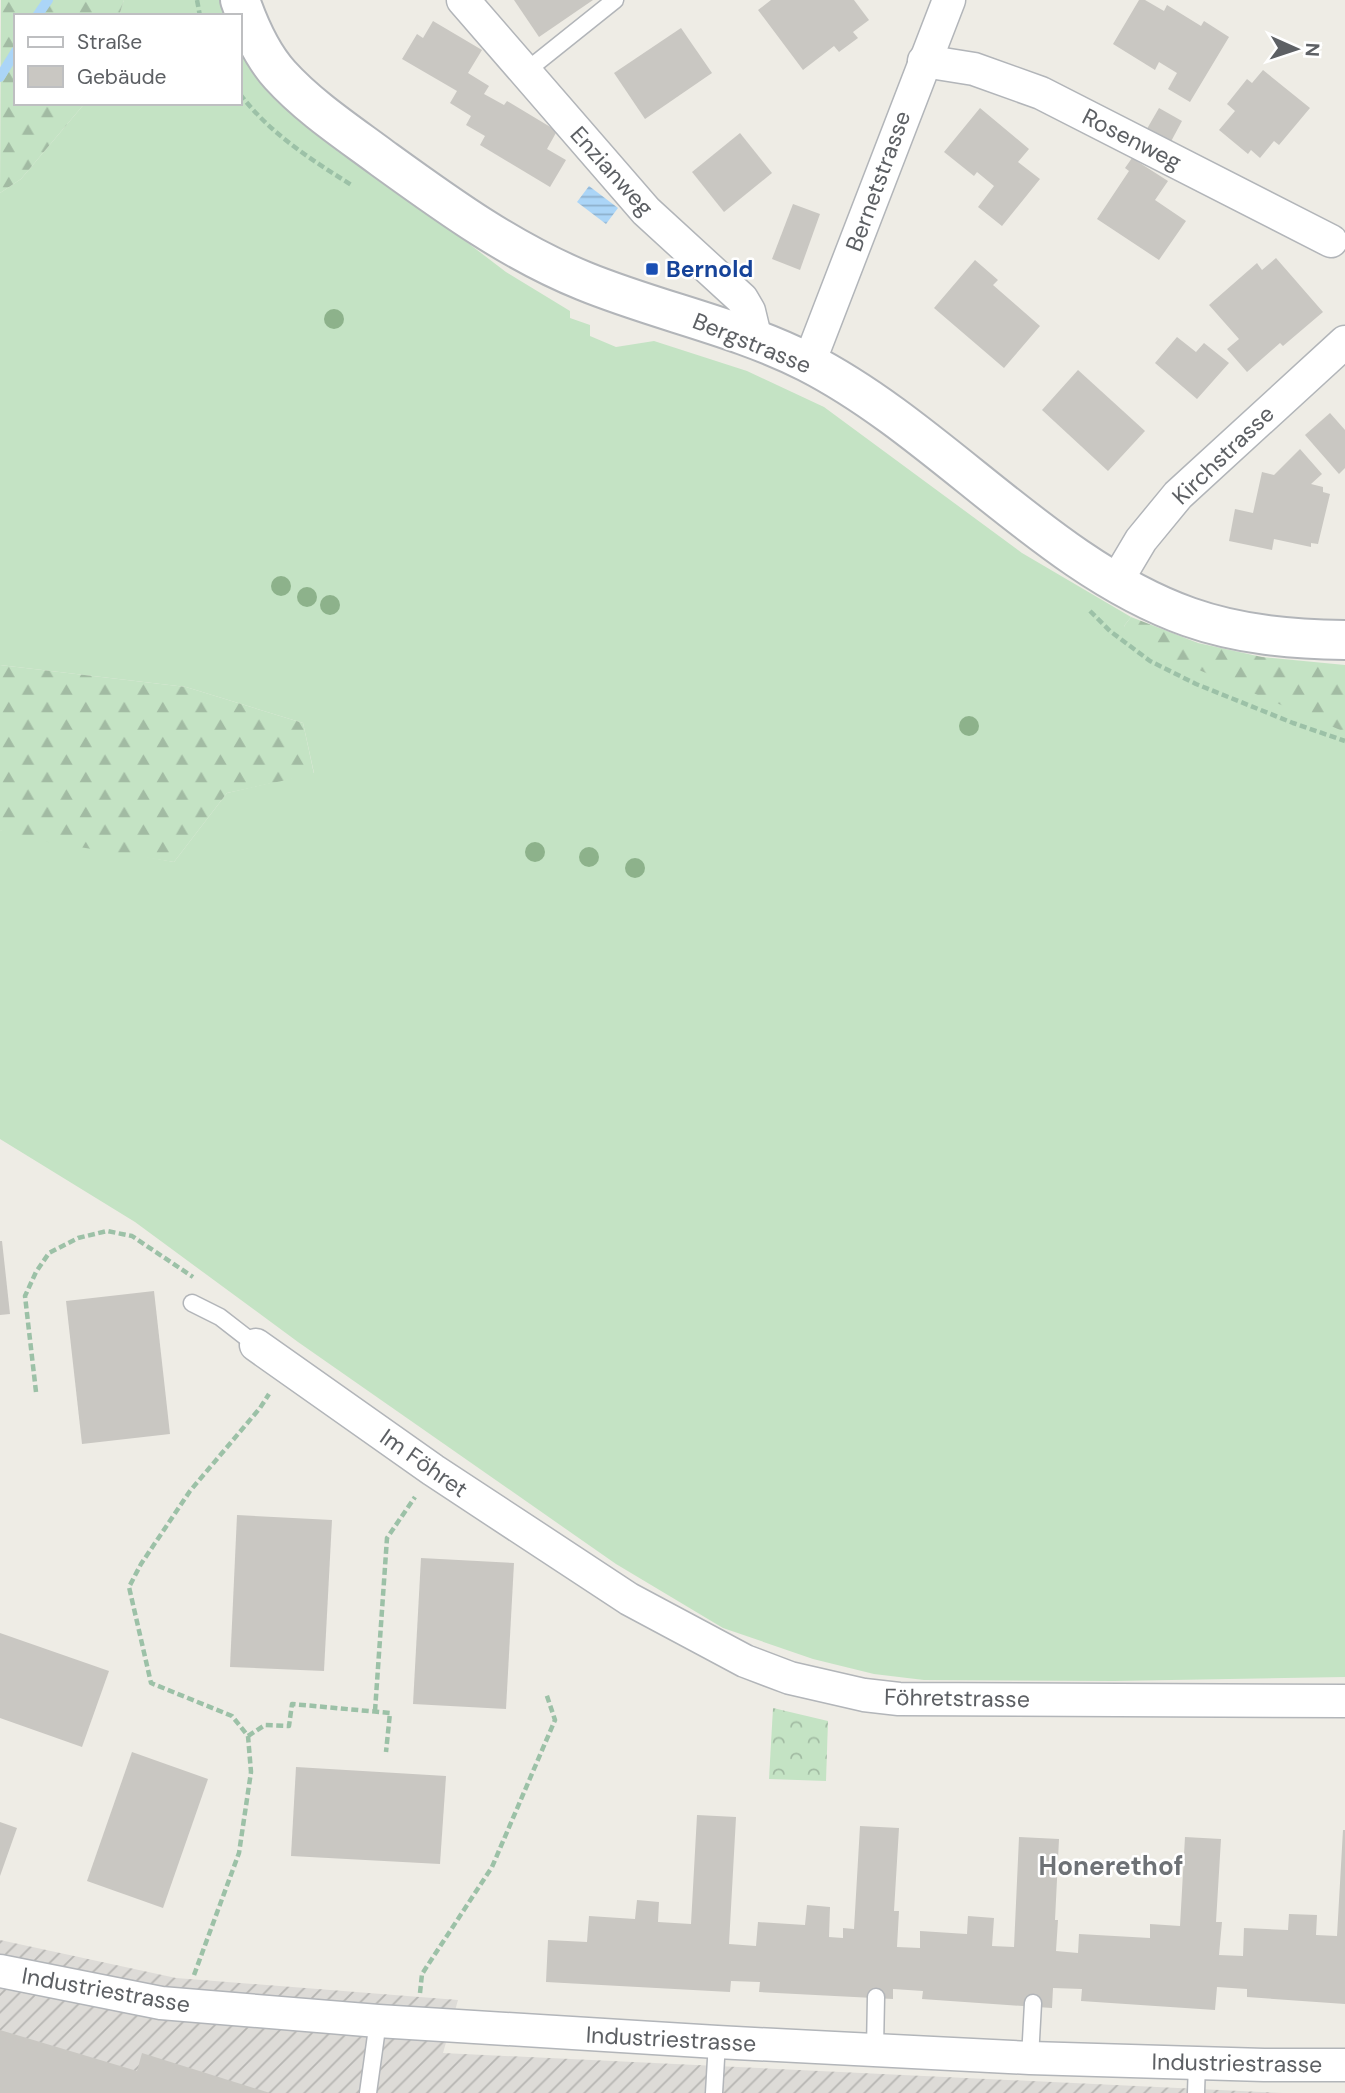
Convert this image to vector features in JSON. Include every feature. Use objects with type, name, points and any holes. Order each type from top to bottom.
[{"type":"street","name":"Bergstrasse","points":[[240,0],[250,30],[278,73],[313,107],[498,239],[548,266],[587,282],[756,340],[809,363],[873,402],[1039,530],[1116,582],[1177,612],[1234,630],[1283,637],[1345,640]]},
{"type":"street","name":"Enzianweg","points":[[463,0],[646,211],[743,299],[756,340]]},
{"type":"street","name":"Bernetstrasse","points":[[809,363],[949,0]]},
{"type":"street","name":"Rosenweg","points":[[924,61],[974,69],[1041,93],[1331,241]]},
{"type":"street","name":"Kirchstrasse","points":[[1116,582],[1141,540],[1178,495],[1345,342]]},
{"type":"street","name":"Im Föhret","points":[[256,1345],[433,1470],[595,1578]]},
{"type":"street","name":"Föhretstrasse","points":[[595,1578],[745,1661],[790,1678],[864,1695],[899,1699],[966,1700],[1345,1702]]},
{"type":"street","name":"Industriestrasse","points":[[0,1971],[141,2000],[378,2021],[1030,2058],[1197,2078],[1345,2065]]},
{"type":"lane","points":[[525,72],[615,0]]},
{"type":"lane","points":[[192,1303],[220,1317],[256,1345]]},
{"type":"lane","points":[[875,2049],[876,1997]]},
{"type":"lane","points":[[1030,2058],[1033,2003]]},
{"type":"lane","points":[[368,2093],[378,2021]]},
{"type":"lane","points":[[714,2093],[717,2042]]},
{"type":"path","points":[[36,1392],[25,1296],[36,1272],[50,1253],[78,1238],[107,1231],[132,1236],[200,1282]]},
{"type":"path","points":[[186,2005],[195,1969],[239,1853],[251,1772],[248,1736],[232,1716],[152,1683],[129,1587],[141,1564],[190,1491],[260,1408],[286,1366]]},
{"type":"path","points":[[375,1711],[387,1538],[433,1470]]},
{"type":"path","points":[[418,2023],[422,1974],[492,1867],[555,1720],[546,1693]]},
{"type":"path","points":[[248,1736],[265,1725],[289,1726],[292,1704],[375,1711],[390,1713],[386,1752]]},
{"type":"shaded area","points":[[0,1940],[176,1978],[458,2000],[443,2053],[1283,2093],[0,2093]]},
{"type":"green space","points":[[1,0],[124,0],[120,14],[14,14],[14,105],[83,105],[21,179],[0,193]]},
{"type":"green space","points":[[124,0],[221,0],[224,14],[120,14]]},
{"type":"green space","points":[[242,47],[270,93],[319,135],[506,272],[570,311],[570,318],[590,325],[590,336],[616,347],[654,341],[747,371],[824,407],[1022,553],[1131,617],[1124,626],[1345,730],[1345,1677],[1114,1681],[924,1680],[874,1674],[813,1659],[723,1628],[616,1564],[298,1342],[135,1222],[0,1139],[0,830],[174,862],[227,793],[314,773],[303,723],[186,687],[0,665],[0,193],[21,179],[83,105],[242,105]]},
{"type":"green space","points":[[1131,617],[1198,643],[1262,657],[1345,665],[1345,732],[1154,651],[1124,626]]},
{"type":"green space","points":[[0,665],[186,687],[303,723],[314,774],[227,793],[174,862],[16,837],[0,830]]},
{"type":"green space","points":[[773,1708],[828,1721],[826,1781],[769,1779]]},
{"type":"water","points":[[589,186],[618,208],[606,224],[577,202]]},
{"type":"building","points":[[514,0],[593,0],[539,37]]},
{"type":"building","points":[[771,0],[854,0],[869,20],[853,32],[858,38],[839,52],[834,46],[803,70],[758,10]]},
{"type":"building","points":[[1139,0],[1145,0],[1164,11],[1167,5],[1201,26],[1204,21],[1229,37],[1190,102],[1168,89],[1177,73],[1159,62],[1155,70],[1113,44]]},
{"type":"building","points":[[433,21],[482,50],[468,73],[489,86],[484,94],[504,105],[507,101],[557,131],[547,149],[566,160],[550,187],[480,145],[485,136],[466,125],[471,116],[450,103],[457,91],[402,59],[417,34],[423,38]]},
{"type":"building","points":[[681,28],[712,73],[645,119],[614,73]]},
{"type":"building","points":[[1263,70],[1310,108],[1279,145],[1274,141],[1260,158],[1251,150],[1248,154],[1219,130],[1235,111],[1227,104],[1247,79],[1252,83]]},
{"type":"building","points":[[980,108],[1029,149],[1018,162],[1040,179],[1002,226],[978,207],[994,186],[977,172],[974,176],[944,152]]},
{"type":"building","points":[[1159,108],[1182,121],[1168,147],[1144,134]]},
{"type":"building","points":[[740,133],[772,173],[724,212],[692,172]]},
{"type":"building","points":[[1132,158],[1168,181],[1155,200],[1186,221],[1159,260],[1097,219],[1129,171],[1125,168]]},
{"type":"building","points":[[793,204],[820,214],[800,270],[772,259]]},
{"type":"building","points":[[1276,258],[1323,312],[1283,346],[1280,343],[1247,372],[1227,349],[1239,339],[1209,305],[1257,263],[1262,270]]},
{"type":"building","points":[[975,260],[998,280],[993,285],[1040,326],[1004,368],[934,308]]},
{"type":"building","points":[[1177,337],[1196,352],[1204,343],[1229,363],[1197,399],[1155,363]]},
{"type":"building","points":[[1078,370],[1145,431],[1108,471],[1042,410]]},
{"type":"building","points":[[1330,413],[1345,430],[1345,468],[1339,474],[1305,435]]},
{"type":"building","points":[[1300,449],[1322,474],[1311,484],[1323,487],[1323,492],[1330,494],[1318,544],[1311,543],[1311,547],[1274,539],[1272,550],[1229,541],[1235,509],[1253,513],[1262,472],[1274,475]]},
{"type":"building","points":[[0,1241],[10,1314],[0,1315]]},
{"type":"building","points":[[154,1291],[170,1434],[82,1444],[66,1301]]},
{"type":"building","points":[[237,1515],[332,1520],[324,1671],[230,1667]]},
{"type":"building","points":[[421,1558],[514,1563],[506,1709],[413,1704]]},
{"type":"building","points":[[0,1633],[109,1671],[82,1747],[0,1718]]},
{"type":"building","points":[[132,1752],[208,1779],[163,1908],[87,1881]]},
{"type":"building","points":[[296,1767],[446,1776],[440,1864],[291,1856]]},
{"type":"building","points":[[697,1815],[736,1817],[729,1944],[756,1946],[758,1922],[805,1925],[807,1905],[830,1907],[829,1937],[843,1938],[843,1928],[854,1929],[860,1826],[899,1828],[894,1911],[899,1911],[897,1947],[920,1948],[920,1931],[967,1934],[968,1916],[994,1918],[992,1946],[1014,1947],[1019,1837],[1059,1839],[1056,1951],[1078,1953],[1079,1934],[1150,1938],[1150,1924],[1180,1926],[1185,1837],[1221,1839],[1216,1922],[1222,1922],[1219,1955],[1243,1956],[1244,1928],[1288,1930],[1289,1914],[1317,1915],[1316,1935],[1337,1936],[1345,1830],[1345,2004],[1247,1997],[1247,1989],[1217,1987],[1215,2010],[1081,2001],[1082,1989],[1053,1988],[1052,2008],[922,1999],[923,1991],[893,1989],[893,1999],[759,1992],[760,1982],[731,1981],[730,1992],[546,1982],[548,1940],[587,1942],[589,1916],[635,1919],[637,1900],[659,1902],[658,1922],[691,1924]]},
{"type":"building","points":[[0,1822],[17,1828],[0,1876]]},
{"type":"building","points":[[0,2030],[137,2071],[142,2053],[270,2093],[0,2093]]},
{"type":"waterway","points":[[38,14],[48,0]]},
{"type":"waterway","points":[[0,77],[14,54]]},
{"type":"place","name":"Bernold","points":[[652,269]]},
{"type":"district","name":"Honerethof","points":[[1111,1866]]}]
